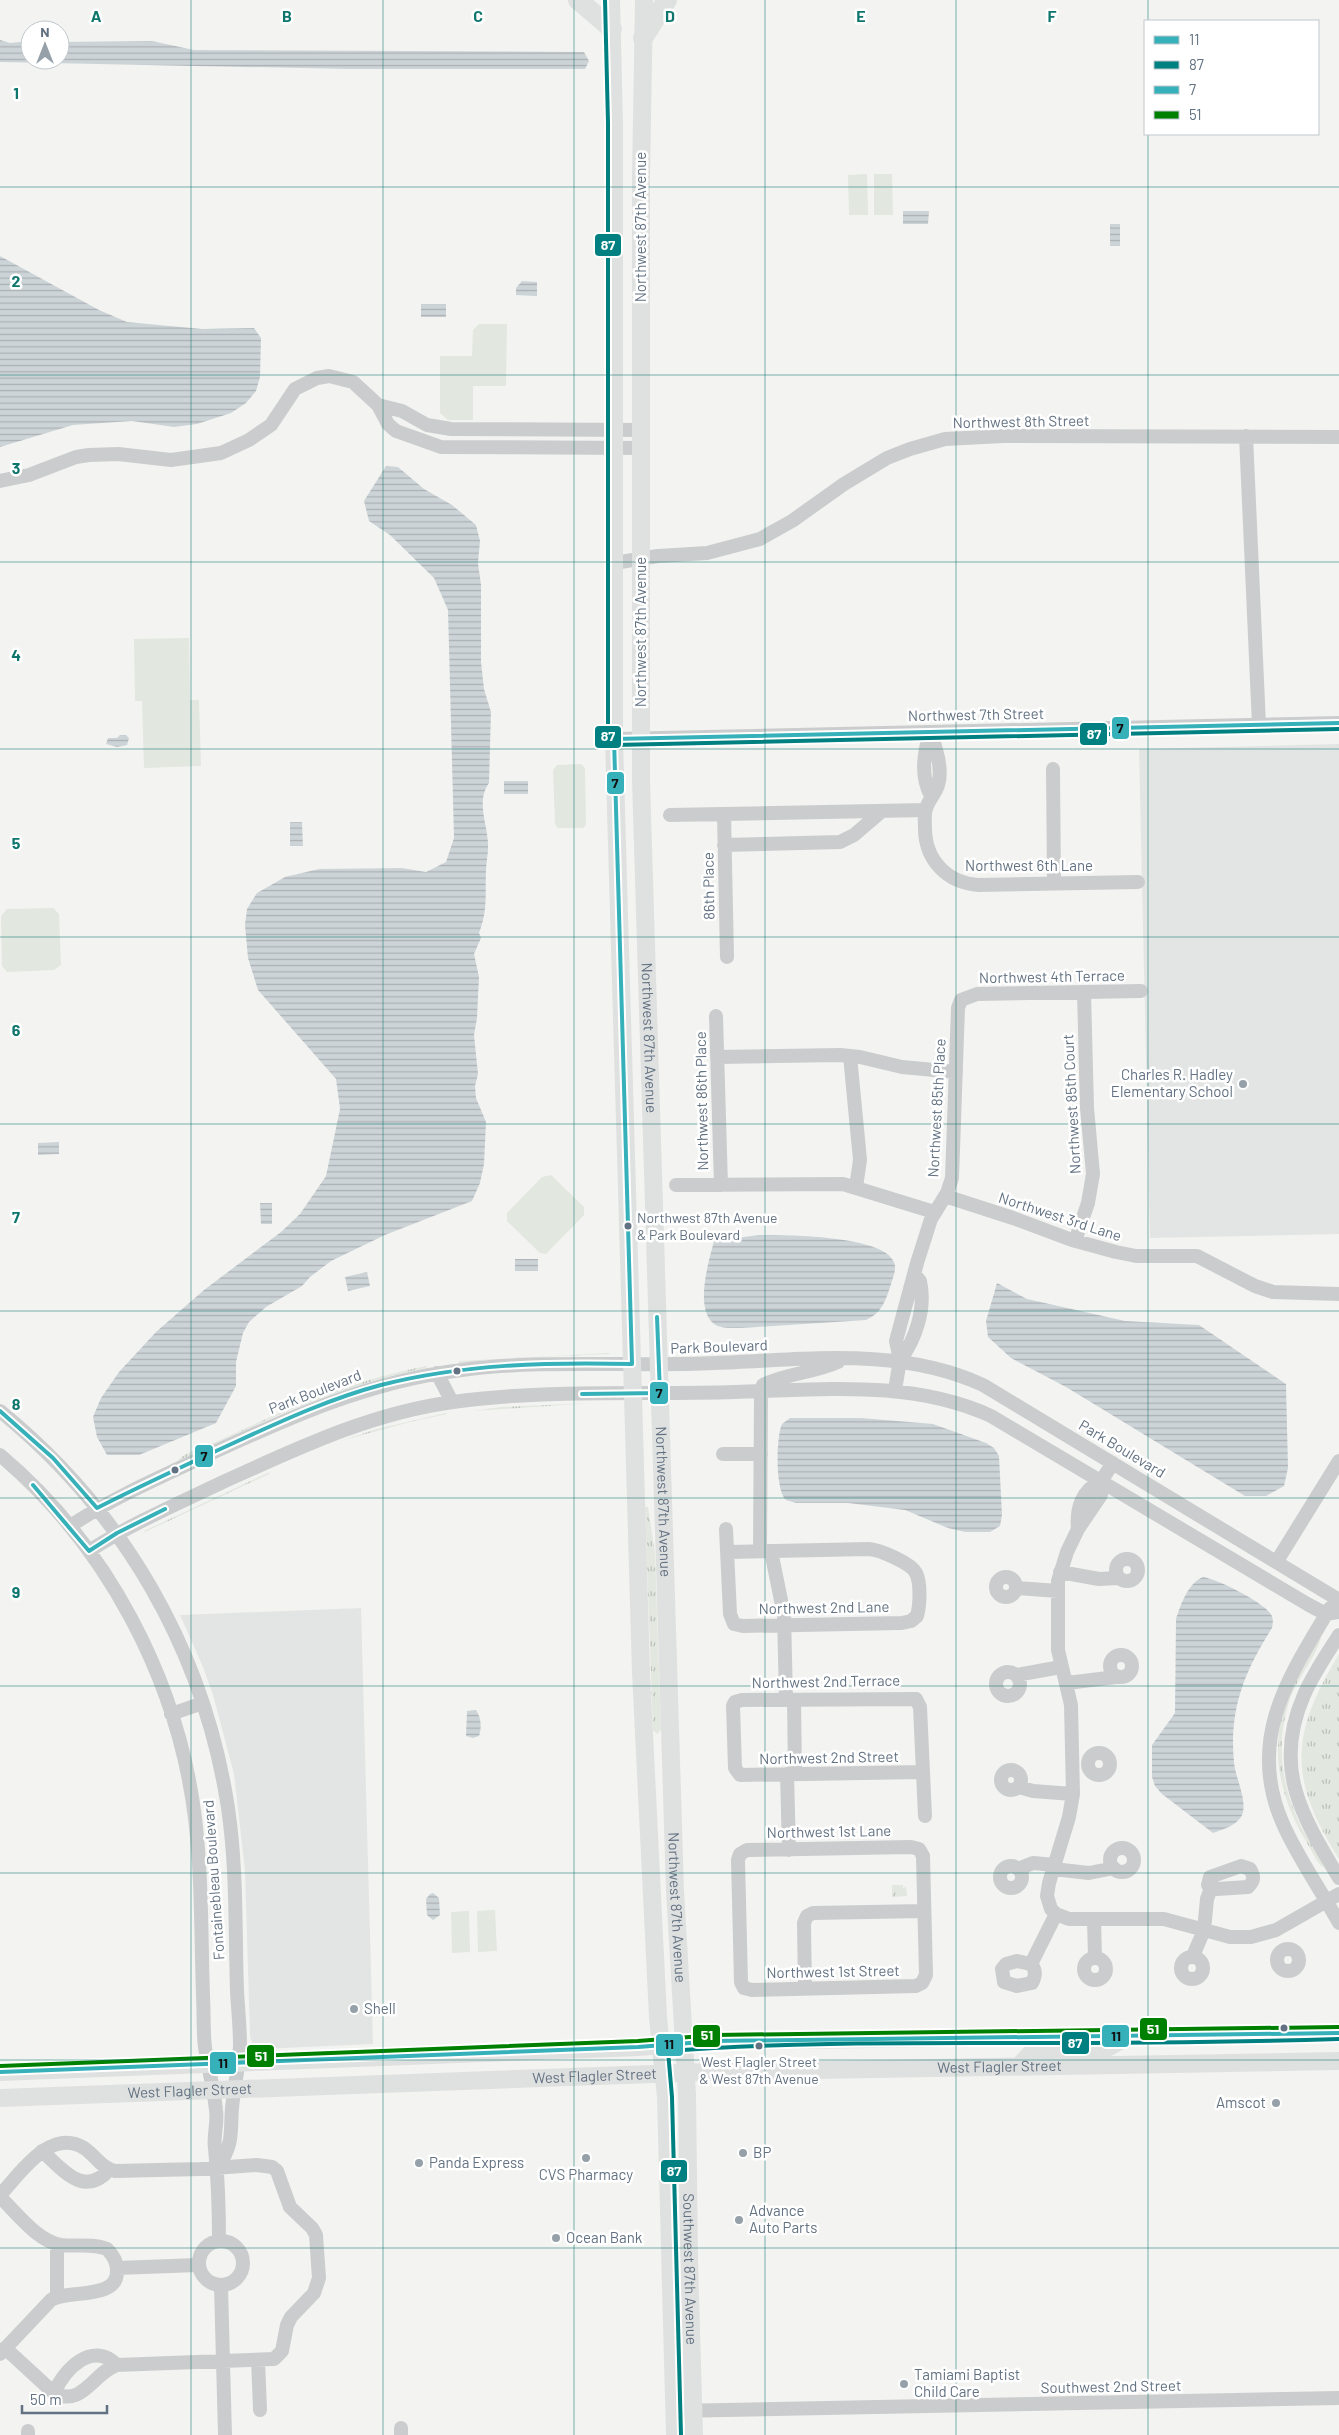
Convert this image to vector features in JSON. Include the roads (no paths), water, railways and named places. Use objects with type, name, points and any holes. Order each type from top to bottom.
[{"type":"highway","points":[[578,0],[612,29]]},
{"type":"highway","points":[[643,38],[667,0]]},
{"type":"main road","name":"Northwest 87th Avenue","points":[[611,0],[614,739],[641,1672],[661,2045]]},
{"type":"main road","name":"Northwest 87th Avenue","points":[[644,0],[641,430],[642,809],[675,1881],[679,1980],[686,2073]]},
{"type":"main road","points":[[627,1174],[654,1174]]},
{"type":"main road","name":"West Flagler Street","points":[[0,2072],[684,2043],[968,2036],[1128,2037],[1339,2033]]},
{"type":"main road","points":[[1019,2066],[1031,2053],[1038,2051],[1104,2050],[1128,2037]]},
{"type":"main road","name":"Southwest 87th Avenue","points":[[661,2045],[664,2075],[674,2435]]},
{"type":"main road","name":"West Flagler Street","points":[[0,2098],[686,2073],[1339,2060]]},
{"type":"main road","name":"Southwest 87th Avenue","points":[[686,2073],[694,2435]]},
{"type":"street","points":[[0,481],[29,474],[89,454],[118,454],[171,460],[221,453],[259,434],[280,414],[295,389],[317,378],[342,378],[352,382],[378,405],[388,424],[396,431],[441,447],[641,448]]},
{"type":"street","points":[[378,405],[402,411],[428,425],[450,430],[641,430]]},
{"type":"street","name":"Northwest 8th Street","points":[[614,563],[707,553],[760,539],[792,521],[844,484],[887,458],[910,448],[945,439],[1004,436],[1339,437]]},
{"type":"street","points":[[1246,436],[1259,725]]},
{"type":"street","name":"Northwest 7th Street","points":[[614,739],[1339,724]]},
{"type":"street","points":[[670,815],[925,810],[931,796],[925,784],[924,751],[930,732]]},
{"type":"street","points":[[1052,769],[1054,883]]},
{"type":"street","name":"Northwest 6th Lane","points":[[925,810],[928,850],[939,867],[958,882],[979,885],[1138,882]]},
{"type":"street","points":[[724,845],[840,842],[854,835],[882,811]]},
{"type":"street","name":"86th Place","points":[[724,814],[727,957]]},
{"type":"street","name":"Northwest 4th Terrace","points":[[964,997],[977,994],[1141,991]]},
{"type":"street","name":"Northwest 85th Court","points":[[1075,1241],[1090,1195],[1093,1174],[1086,1108],[1084,992]]},
{"type":"street","name":"Northwest 85th Place","points":[[894,1390],[900,1360],[896,1340],[934,1212],[945,1196],[953,1171],[958,1008],[964,997]]},
{"type":"street","name":"Northwest 86th Place","points":[[716,1016],[721,1185]]},
{"type":"street","points":[[717,1057],[850,1056],[902,1067],[956,1072]]},
{"type":"street","points":[[850,1056],[860,1160],[856,1187]]},
{"type":"street","points":[[676,1186],[824,1183],[856,1187],[934,1212]]},
{"type":"street","name":"Northwest 3rd Lane","points":[[945,1196],[1075,1241],[1126,1254],[1197,1256],[1255,1286],[1273,1292],[1339,1294]]},
{"type":"street","points":[[789,1850],[790,1699],[782,1597],[765,1550],[761,1454],[761,1392],[763,1385],[772,1381],[823,1369],[846,1359]]},
{"type":"street","name":"Park Boulevard","points":[[70,1526],[97,1508],[317,1406],[383,1385],[437,1373],[524,1365],[659,1364],[846,1359],[900,1360],[951,1372],[982,1385],[1338,1596]]},
{"type":"street","points":[[437,1373],[452,1402]]},
{"type":"street","points":[[89,1552],[117,1533],[326,1435],[390,1414],[452,1402],[522,1396],[894,1390],[946,1400],[979,1411],[1009,1426],[1101,1481],[1332,1613]]},
{"type":"street","name":"Fontainebleau Boulevard","points":[[0,1411],[53,1458],[97,1508],[136,1560],[162,1606],[184,1652],[203,1703],[219,1763],[230,1830],[240,2046],[236,2089],[232,2108],[231,2143],[228,2152],[218,2167]]},
{"type":"street","points":[[723,1454],[761,1454]]},
{"type":"street","name":"Fontainebleau Boulevard","points":[[0,1455],[29,1482],[70,1526],[89,1552],[123,1604],[140,1637],[171,1714],[186,1768],[195,1818],[205,2047],[217,2119],[214,2146],[218,2167],[219,2241]]},
{"type":"street","points":[[1277,1561],[1339,1461]]},
{"type":"street","points":[[1113,1463],[1101,1481],[1100,1495],[1078,1529],[1060,1572],[1057,1642],[1061,1668],[1067,1683],[1072,1715],[1073,1794],[1070,1817],[1047,1896],[1051,1909],[1056,1914],[1069,1919],[1164,1919],[1240,1938],[1276,1930],[1333,1897]]},
{"type":"street","points":[[726,1529],[728,1552],[765,1550]]},
{"type":"street","name":"Northwest 2nd Lane","points":[[728,1552],[730,1614],[734,1624],[902,1623],[915,1620],[918,1612],[916,1573],[908,1565],[875,1549],[765,1550]]},
{"type":"street","points":[[1060,1572],[1099,1579],[1118,1578]]},
{"type":"street","points":[[1016,1588],[1058,1591]]},
{"type":"street","points":[[1338,1596],[1332,1613],[1282,1692],[1273,1721],[1269,1757],[1272,1787],[1280,1816],[1292,1843],[1333,1897],[1339,1923]]},
{"type":"street","points":[[1339,1635],[1301,1704],[1293,1733],[1291,1762],[1294,1785],[1303,1814],[1339,1878]]},
{"type":"street","points":[[1016,1675],[1061,1668]]},
{"type":"street","points":[[1067,1683],[1116,1676]]},
{"type":"street","name":"Northwest 2nd Terrace","points":[[737,1773],[735,1768],[733,1719],[735,1702],[742,1700],[912,1698],[918,1700],[922,1772]]},
{"type":"street","points":[[171,1714],[203,1703]]},
{"type":"street","points":[[1073,1767],[1089,1767]]},
{"type":"street","points":[[922,1772],[925,1816]]},
{"type":"street","name":"Northwest 2nd Street","points":[[737,1773],[744,1776],[922,1772]]},
{"type":"street","points":[[1018,1787],[1033,1792],[1073,1794]]},
{"type":"street","name":"Northwest 1st Lane","points":[[744,1988],[741,1982],[738,1860],[740,1854],[748,1850],[911,1846],[919,1849],[922,1856],[924,1911]]},
{"type":"street","points":[[1018,1869],[1033,1863],[1089,1873],[1114,1868]]},
{"type":"street","points":[[1193,1956],[1204,1930],[1207,1899],[1211,1888]]},
{"type":"street","points":[[805,1989],[804,1923],[806,1916],[813,1913],[924,1911]]},
{"type":"street","name":"Northwest 1st Street","points":[[744,1988],[752,1990],[916,1986],[922,1983],[926,1975],[924,1911]]},
{"type":"street","points":[[1031,1964],[1056,1914]]},
{"type":"street","points":[[1094,1920],[1095,1957]]},
{"type":"street","points":[[1276,1930],[1286,1950]]},
{"type":"street","points":[[61,2144],[78,2145],[109,2170],[169,2170],[257,2165],[277,2171],[281,2177],[290,2207],[312,2228],[318,2244],[319,2278],[314,2293],[291,2318],[279,2356],[274,2359],[258,2360],[117,2365],[105,2370],[83,2392],[75,2396],[61,2396],[54,2393],[2,2351],[41,2308],[58,2295],[104,2290],[115,2278],[117,2268],[116,2260],[107,2249],[92,2245],[58,2244],[36,2232],[0,2196],[42,2151],[61,2144]]},
{"type":"street","points":[[42,2151],[76,2180],[93,2182],[101,2179],[109,2170]]},
{"type":"street","points":[[219,2241],[236,2248],[240,2253],[243,2266],[234,2282],[221,2286],[208,2282],[198,2265],[202,2251],[212,2243],[219,2241]]},
{"type":"street","points":[[58,2244],[58,2295]]},
{"type":"street","points":[[117,2268],[198,2265]]},
{"type":"street","points":[[221,2286],[225,2435]]},
{"type":"street","points":[[54,2393],[59,2381],[70,2368],[85,2358],[102,2356],[110,2358],[117,2365]]},
{"type":"street","points":[[258,2360],[260,2410]]},
{"type":"street","name":"Southwest 2nd Street","points":[[674,2411],[1339,2398]]},
{"type":"place","name":"Charles R. Hadley Elementary School","points":[[1243,1084]]},
{"type":"place","name":"Northwest 87th Avenue & Park Boulevard","points":[[628,1226]]},
{"type":"place","name":"Shell","points":[[354,2009]]},
{"type":"place","name":"West Flagler Street & West 87th Avenue","points":[[759,2046]]},
{"type":"place","name":"Amscot","points":[[1276,2103]]},
{"type":"place","name":"BP","points":[[743,2153]]},
{"type":"place","name":"CVS Pharmacy","points":[[586,2158]]},
{"type":"place","name":"Panda Express","points":[[419,2163]]},
{"type":"place","name":"Advance Auto Parts","points":[[739,2220]]},
{"type":"place","name":"Ocean Bank","points":[[556,2238]]},
{"type":"place","name":"Tamiami Baptist Child Care","points":[[904,2384]]}]
